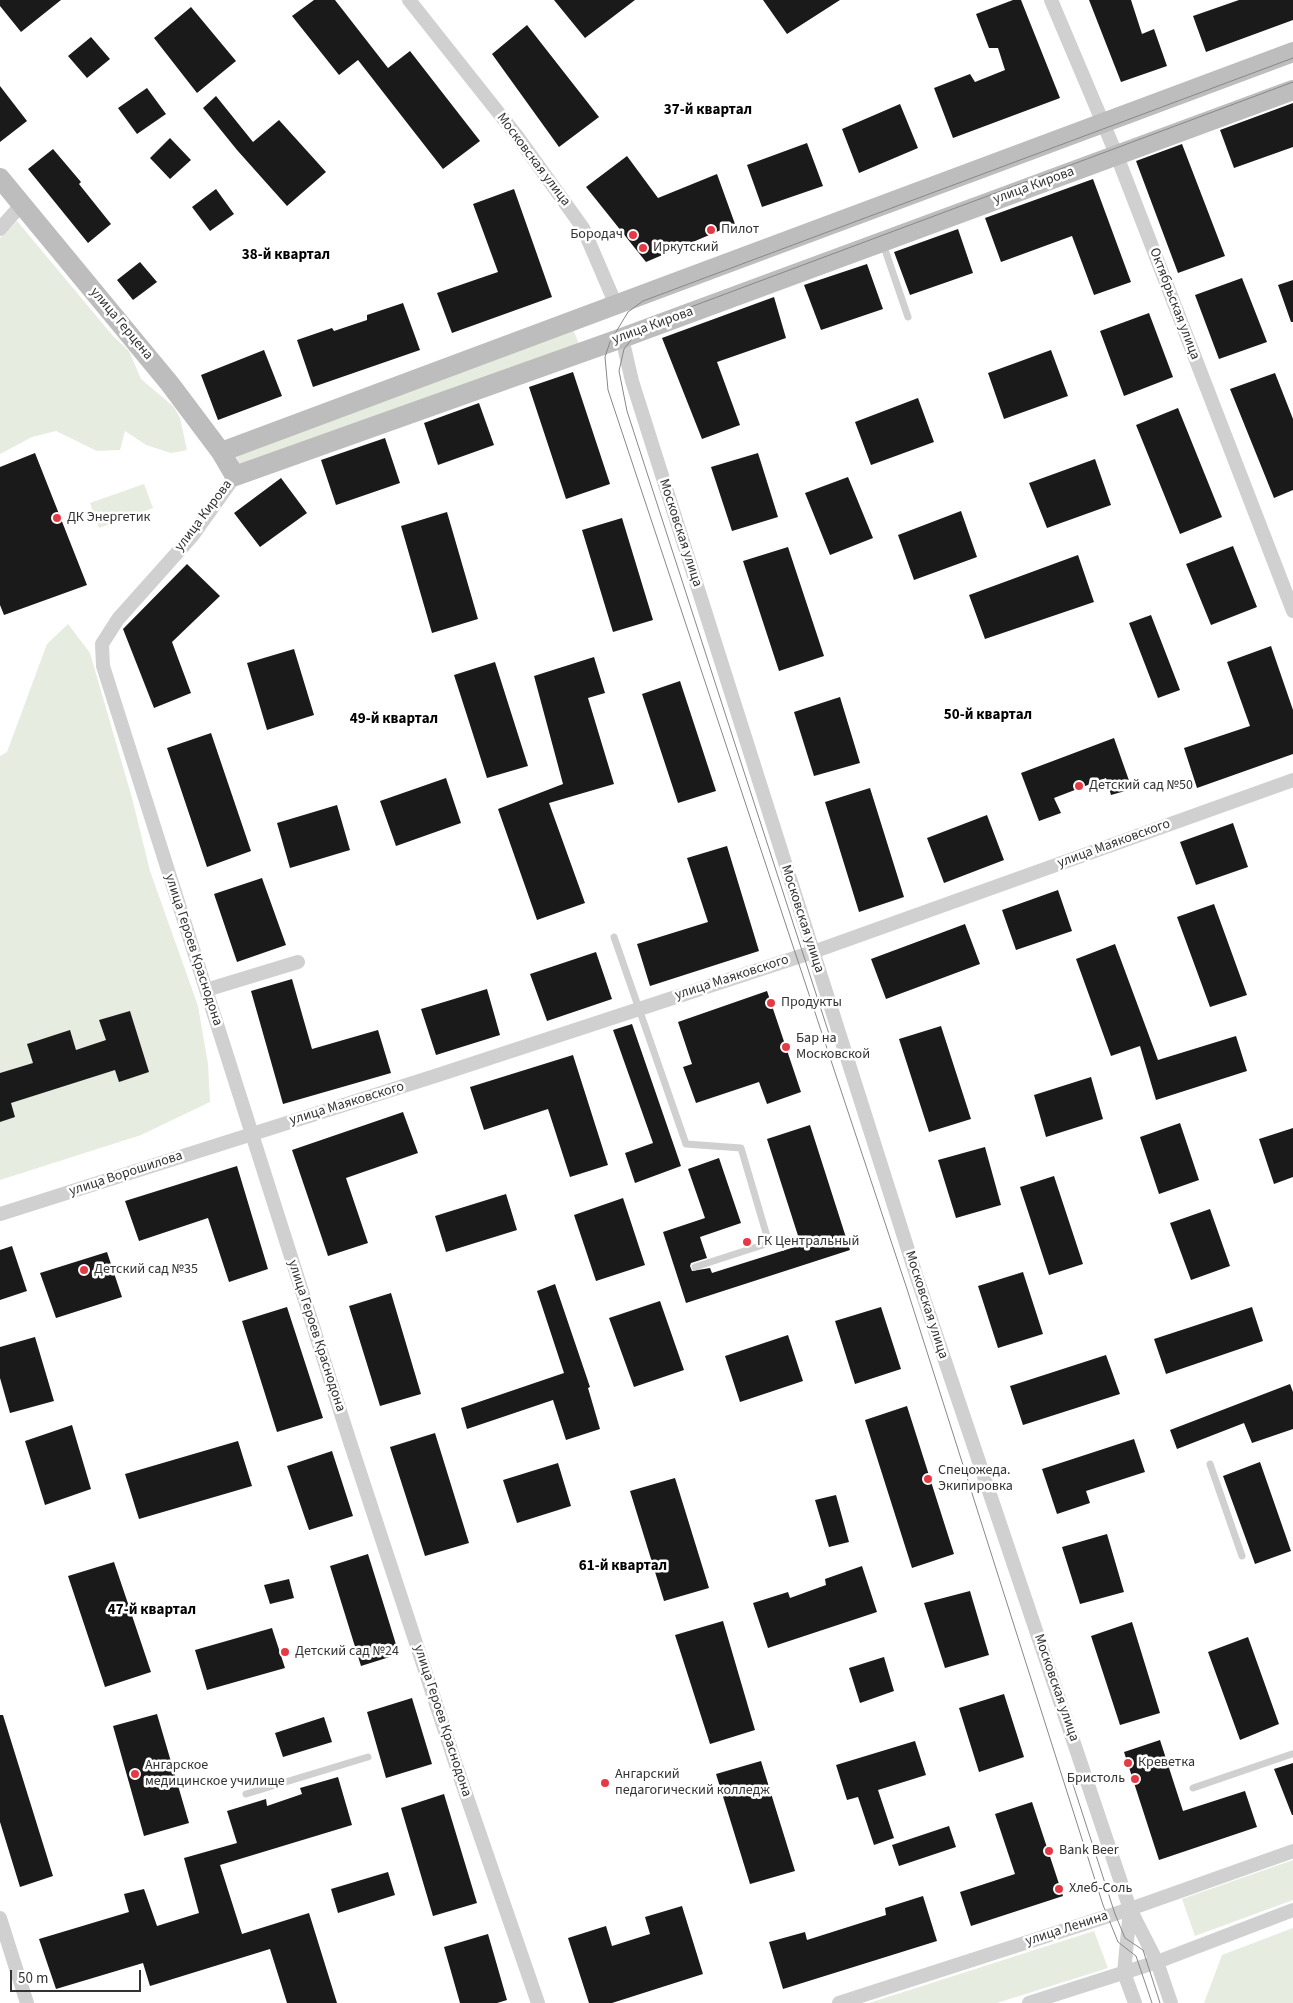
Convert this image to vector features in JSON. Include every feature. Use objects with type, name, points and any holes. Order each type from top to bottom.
[{"type":"street","name":"Московская улица","points":[[409,0],[517,136],[583,228],[616,305],[630,375],[916,1275],[1130,1909],[1158,1962],[1171,2003]]},
{"type":"street","name":"Октябрьская улица","points":[[1051,0],[1117,156],[1293,611]]},
{"type":"street","points":[[221,452],[1293,52]]},
{"type":"street","name":"улица Кирова","points":[[103,666],[102,644],[118,619],[193,535],[235,476],[622,338],[1293,90]]},
{"type":"street","name":"улица Герцена","points":[[0,178],[120,321],[221,452],[235,476]]},
{"type":"street","points":[[0,229],[21,205]]},
{"type":"street","name":"улица Героев Краснодона","points":[[103,666],[355,1457],[459,1774],[538,2003]]},
{"type":"street","name":"улица Маяковского","points":[[252,1133],[812,952],[1293,780]]},
{"type":"street","points":[[206,990],[298,962]]},
{"type":"street","name":"улица Ворошилова","points":[[0,1214],[252,1133]]},
{"type":"street","name":"улица Ленина","points":[[839,2003],[1130,1909],[1293,1851]]},
{"type":"street","name":"Московская улица","points":[[1130,1909],[1124,1973],[1135,2003]]},
{"type":"street","points":[[1029,2003],[1158,1962],[1293,1910]]},
{"type":"street","points":[[0,1918],[27,2003]]},
{"type":"lane","points":[[882,242],[908,316]]},
{"type":"lane","points":[[614,937],[686,1144],[741,1148],[769,1243],[695,1267]]},
{"type":"lane","points":[[1210,1464],[1242,1556]]},
{"type":"lane","points":[[1193,1788],[1292,1754]]},
{"type":"lane","points":[[246,1794],[368,1758]]},
{"type":"shaded area","points":[[17,221],[113,336],[129,351],[141,379],[174,407],[180,418],[187,450],[171,453],[146,445],[125,431],[120,450],[97,451],[56,431],[32,437],[0,454],[0,238]]},
{"type":"shaded area","points":[[573,329],[579,344],[240,467],[235,452]]},
{"type":"shaded area","points":[[144,484],[153,508],[99,528],[90,503]]},
{"type":"shaded area","points":[[68,624],[90,653],[132,798],[150,871],[198,1006],[208,1064],[210,1102],[141,1135],[0,1180],[0,756],[7,752],[47,644]]},
{"type":"shaded area","points":[[1293,1860],[1293,1900],[1195,1936],[1182,1899]]},
{"type":"shaded area","points":[[1293,1928],[1293,2003],[1204,2003],[1222,1955]]},
{"type":"shaded area","points":[[1094,1931],[1108,1968],[997,2003],[869,2003]]},
{"type":"building","points":[[0,0],[61,0],[21,32],[0,6]]},
{"type":"building","points":[[314,0],[335,0],[388,68],[410,51],[480,141],[443,169],[358,60],[339,75],[292,16]]},
{"type":"building","points":[[554,0],[635,0],[585,38]]},
{"type":"building","points":[[763,0],[840,0],[787,34]]},
{"type":"building","points":[[1013,0],[1021,0],[1060,98],[953,138],[934,88],[970,74],[975,82],[1005,70],[998,48],[989,48],[976,14]]},
{"type":"building","points":[[1089,0],[1131,0],[1142,34],[1154,29],[1167,66],[1121,82]]},
{"type":"building","points":[[1239,0],[1293,0],[1293,20],[1206,52],[1193,16]]},
{"type":"building","points":[[191,7],[236,61],[197,93],[154,38]]},
{"type":"building","points":[[527,25],[599,117],[559,147],[492,54]]},
{"type":"building","points":[[91,37],[110,59],[87,78],[68,56]]},
{"type":"building","points":[[0,86],[27,121],[0,142]]},
{"type":"building","points":[[147,88],[166,114],[137,134],[118,108]]},
{"type":"building","points":[[216,96],[253,142],[279,120],[326,172],[287,206],[237,150],[203,108]]},
{"type":"building","points":[[1293,103],[1293,147],[1234,168],[1220,130]]},
{"type":"building","points":[[900,104],[918,148],[859,173],[842,129]]},
{"type":"building","points":[[170,138],[191,160],[170,179],[150,158]]},
{"type":"building","points":[[807,143],[823,186],[762,207],[747,165]]},
{"type":"building","points":[[1182,144],[1225,256],[1178,273],[1136,161]]},
{"type":"building","points":[[53,149],[81,182],[79,184],[111,224],[88,243],[28,169]]},
{"type":"building","points":[[627,156],[658,198],[717,174],[735,224],[646,262],[586,187]]},
{"type":"building","points":[[1093,179],[1131,282],[1094,295],[1072,236],[1001,262],[985,218]]},
{"type":"building","points":[[216,189],[234,214],[210,231],[192,207]]},
{"type":"building","points":[[514,189],[552,297],[452,333],[437,293],[498,272],[473,204]]},
{"type":"building","points":[[958,229],[973,273],[910,295],[894,252]]},
{"type":"building","points":[[140,262],[157,282],[133,300],[117,280]]},
{"type":"building","points":[[867,264],[883,309],[821,330],[804,285]]},
{"type":"building","points":[[1242,278],[1267,342],[1219,359],[1195,295]]},
{"type":"building","points":[[1293,280],[1293,322],[1291,322],[1278,285]]},
{"type":"building","points":[[774,297],[786,338],[717,362],[740,425],[702,439],[662,338]]},
{"type":"building","points":[[403,303],[420,350],[313,387],[297,340],[332,328],[334,331],[367,320],[367,315]]},
{"type":"building","points":[[1149,313],[1173,377],[1124,396],[1100,331]]},
{"type":"building","points":[[264,350],[282,396],[218,420],[201,375]]},
{"type":"building","points":[[1051,350],[1068,396],[1004,419],[988,373]]},
{"type":"building","points":[[573,372],[610,484],[566,499],[529,387]]},
{"type":"building","points":[[1275,373],[1293,419],[1293,490],[1274,498],[1230,389]]},
{"type":"building","points":[[918,398],[934,442],[871,465],[855,422]]},
{"type":"building","points":[[479,403],[494,445],[438,465],[424,423]]},
{"type":"building","points":[[1178,408],[1222,517],[1180,534],[1136,425]]},
{"type":"building","points":[[385,438],[400,483],[336,505],[321,460]]},
{"type":"building","name":"ДК Энергетик","points":[[35,453],[87,585],[4,615],[0,605],[0,467]]},
{"type":"building","points":[[758,453],[778,517],[732,531],[711,467]]},
{"type":"building","points":[[1095,459],[1111,505],[1047,528],[1029,483]]},
{"type":"building","points":[[848,477],[873,538],[830,555],[805,493]]},
{"type":"building","points":[[281,478],[307,513],[260,547],[234,513]]},
{"type":"building","points":[[961,511],[977,557],[914,580],[898,535]]},
{"type":"building","points":[[447,512],[478,619],[432,633],[401,526]]},
{"type":"building","points":[[622,518],[653,620],[613,632],[582,530]]},
{"type":"building","points":[[1233,546],[1257,607],[1211,625],[1186,564]]},
{"type":"building","points":[[788,547],[824,656],[779,671],[743,561]]},
{"type":"building","points":[[1078,555],[1094,602],[985,639],[969,595]]},
{"type":"building","points":[[187,564],[220,596],[172,642],[191,693],[154,708],[123,629]]},
{"type":"building","points":[[1151,615],[1180,690],[1158,698],[1129,623]]},
{"type":"building","points":[[1271,646],[1293,710],[1293,754],[1197,788],[1184,748],[1250,726],[1227,662]]},
{"type":"building","points":[[294,649],[314,715],[267,730],[247,663]]},
{"type":"building","points":[[594,657],[605,693],[588,698],[614,784],[549,803],[585,903],[537,920],[498,809],[563,784],[534,676]]},
{"type":"building","points":[[495,662],[528,766],[487,778],[454,675]]},
{"type":"building","points":[[680,681],[716,791],[678,803],[642,694]]},
{"type":"building","points":[[840,697],[860,763],[814,776],[794,712]]},
{"type":"building","points":[[211,733],[251,851],[207,867],[167,748]]},
{"type":"building","points":[[1114,738],[1132,789],[1111,795],[1106,778],[1054,798],[1061,813],[1039,821],[1021,773]]},
{"type":"building","points":[[446,778],[461,823],[396,846],[380,801]]},
{"type":"building","points":[[870,788],[904,897],[859,912],[825,802]]},
{"type":"building","points":[[337,805],[350,850],[290,868],[277,823]]},
{"type":"building","points":[[987,815],[1004,860],[944,883],[927,838]]},
{"type":"building","points":[[1233,823],[1248,867],[1196,885],[1180,842]]},
{"type":"building","points":[[727,846],[759,951],[650,986],[637,944],[708,922],[687,858]]},
{"type":"building","points":[[262,878],[286,945],[237,962],[214,894]]},
{"type":"building","points":[[1058,890],[1072,931],[1016,950],[1002,910]]},
{"type":"building","points":[[1214,904],[1247,995],[1210,1007],[1177,917]]},
{"type":"building","points":[[965,924],[980,964],[886,999],[871,959]]},
{"type":"building","points":[[1115,944],[1158,1060],[1236,1036],[1247,1071],[1156,1100],[1140,1046],[1111,1056],[1076,959]]},
{"type":"building","points":[[596,952],[612,999],[547,1021],[530,974]]},
{"type":"building","points":[[292,979],[312,1049],[378,1030],[391,1073],[283,1104],[251,991]]},
{"type":"building","points":[[487,989],[500,1035],[436,1055],[421,1009]]},
{"type":"building","points":[[767,991],[801,1092],[767,1104],[759,1082],[696,1103],[683,1067],[692,1064],[678,1022]]},
{"type":"building","points":[[130,1011],[149,1072],[119,1082],[115,1070],[11,1103],[15,1117],[0,1122],[0,1073],[33,1063],[27,1044],[70,1030],[76,1050],[106,1040],[99,1020]]},
{"type":"building","points":[[632,1024],[681,1166],[635,1183],[625,1153],[653,1143],[613,1030]]},
{"type":"building","points":[[941,1026],[971,1119],[929,1132],[899,1039]]},
{"type":"building","points":[[573,1055],[608,1165],[570,1177],[548,1109],[484,1130],[470,1087]]},
{"type":"building","points":[[1091,1077],[1103,1119],[1046,1137],[1034,1095]]},
{"type":"building","points":[[403,1112],[418,1153],[346,1178],[368,1243],[328,1256],[292,1150]]},
{"type":"building","points":[[1180,1123],[1199,1180],[1159,1194],[1140,1137]]},
{"type":"building","points":[[810,1125],[850,1250],[686,1303],[663,1232],[705,1218],[688,1169],[719,1158],[741,1223],[700,1237],[707,1258],[691,1263],[692,1271],[710,1268],[712,1273],[801,1245],[767,1139]]},
{"type":"building","points":[[1293,1128],[1293,1177],[1274,1184],[1259,1139]]},
{"type":"building","points":[[985,1147],[1001,1205],[956,1218],[938,1160]]},
{"type":"building","points":[[237,1166],[268,1269],[229,1282],[208,1218],[139,1241],[125,1201]]},
{"type":"building","points":[[1054,1176],[1083,1264],[1049,1275],[1020,1187]]},
{"type":"building","points":[[506,1194],[517,1230],[446,1252],[435,1216]]},
{"type":"building","points":[[623,1198],[645,1265],[596,1281],[574,1215]]},
{"type":"building","points":[[1210,1209],[1230,1266],[1191,1280],[1170,1223]]},
{"type":"building","points":[[12,1246],[27,1291],[0,1300],[0,1250]]},
{"type":"building","points":[[107,1252],[122,1297],[56,1318],[40,1273]]},
{"type":"building","points":[[1023,1272],[1043,1334],[998,1348],[978,1286]]},
{"type":"building","points":[[555,1284],[590,1387],[588,1388],[600,1429],[566,1440],[553,1400],[467,1429],[461,1408],[564,1373],[537,1291]]},
{"type":"building","points":[[391,1293],[421,1394],[380,1406],[349,1306]]},
{"type":"building","points":[[660,1301],[684,1370],[634,1387],[609,1318]]},
{"type":"building","points":[[287,1307],[323,1418],[277,1432],[242,1321]]},
{"type":"building","points":[[881,1307],[901,1369],[855,1384],[835,1321]]},
{"type":"building","points":[[1252,1307],[1263,1341],[1166,1374],[1154,1339]]},
{"type":"building","points":[[788,1335],[803,1381],[740,1402],[725,1356]]},
{"type":"building","points":[[35,1337],[54,1401],[10,1413],[0,1378],[0,1347]]},
{"type":"building","points":[[1106,1355],[1120,1394],[1023,1425],[1010,1386]]},
{"type":"building","points":[[1290,1384],[1293,1392],[1293,1429],[1252,1443],[1244,1423],[1177,1449],[1170,1430]]},
{"type":"building","points":[[907,1406],[954,1554],[912,1568],[865,1420]]},
{"type":"building","points":[[72,1425],[91,1489],[45,1505],[25,1441]]},
{"type":"building","points":[[435,1433],[469,1543],[425,1556],[390,1447]]},
{"type":"building","points":[[1134,1439],[1145,1472],[1086,1491],[1090,1503],[1057,1514],[1042,1469]]},
{"type":"building","points":[[238,1441],[252,1486],[139,1519],[125,1474]]},
{"type":"building","points":[[332,1451],[353,1516],[309,1530],[287,1466]]},
{"type":"building","points":[[1260,1462],[1291,1551],[1255,1564],[1223,1476]]},
{"type":"building","points":[[558,1463],[571,1506],[517,1523],[503,1480]]},
{"type":"building","points":[[675,1478],[709,1588],[664,1601],[630,1491]]},
{"type":"building","points":[[836,1495],[849,1542],[829,1547],[815,1500]]},
{"type":"building","points":[[1107,1534],[1124,1592],[1080,1604],[1062,1547]]},
{"type":"building","points":[[368,1554],[399,1654],[361,1666],[330,1566]]},
{"type":"building","points":[[114,1562],[151,1672],[105,1687],[68,1576]]},
{"type":"building","points":[[862,1566],[877,1612],[768,1648],[753,1603],[788,1592],[790,1598],[826,1585],[825,1579]]},
{"type":"building","points":[[289,1579],[294,1598],[270,1604],[264,1585]]},
{"type":"building","points":[[970,1591],[989,1655],[945,1668],[924,1603]]},
{"type":"building","points":[[723,1621],[755,1730],[710,1744],[675,1635]]},
{"type":"building","points":[[1132,1622],[1160,1713],[1120,1725],[1091,1636]]},
{"type":"building","points":[[272,1628],[285,1668],[207,1690],[195,1650]]},
{"type":"building","points":[[1248,1637],[1279,1724],[1240,1740],[1208,1652]]},
{"type":"building","points":[[884,1657],[894,1691],[860,1703],[849,1668]]},
{"type":"building","points":[[1004,1694],[1024,1757],[979,1772],[959,1708]]},
{"type":"building","points":[[412,1698],[432,1764],[386,1778],[367,1712]]},
{"type":"building","points":[[157,1714],[189,1823],[144,1836],[113,1726]]},
{"type":"building","points":[[0,1715],[3,1715],[53,1876],[20,1887],[0,1822]]},
{"type":"building","points":[[324,1717],[332,1742],[283,1757],[275,1733]]},
{"type":"building","points":[[1160,1740],[1183,1811],[1245,1791],[1257,1827],[1159,1860],[1124,1752]]},
{"type":"building","points":[[915,1741],[926,1775],[878,1790],[894,1838],[874,1845],[858,1797],[847,1800],[836,1765]]},
{"type":"building","points":[[761,1761],[795,1871],[750,1884],[716,1774]]},
{"type":"building","points":[[1293,1763],[1293,1815],[1292,1815],[1274,1769]]},
{"type":"building","points":[[338,1777],[352,1825],[220,1865],[242,1934],[309,1913],[337,2003],[287,2003],[270,1949],[150,1986],[143,1963],[56,1989],[39,1939],[129,1912],[124,1894],[144,1889],[157,1926],[199,1913],[184,1858],[237,1843],[227,1811],[266,1799],[267,1806],[302,1794],[300,1788]]},
{"type":"building","points":[[444,1794],[477,1903],[433,1916],[401,1808]]},
{"type":"building","points":[[1032,1802],[1063,1896],[971,1926],[960,1892],[1015,1874],[995,1814]]},
{"type":"building","points":[[949,1826],[956,1847],[899,1866],[892,1845]]},
{"type":"building","points":[[388,1872],[395,1895],[338,1913],[331,1889]]},
{"type":"building","points":[[923,1896],[937,1941],[783,1989],[769,1942],[805,1932],[807,1940],[886,1915],[885,1908]]},
{"type":"building","points":[[682,1906],[703,1974],[612,2003],[589,2003],[568,1938],[606,1926],[612,1946],[650,1934],[645,1917]]},
{"type":"building","points":[[488,1934],[507,2000],[497,2003],[460,2003],[444,1947]]},
{"type":"tram line","points":[[1152,2003],[1136,1956],[1118,1942],[1103,1905],[907,1289],[608,390],[605,357],[610,342],[628,312],[643,301],[1293,58]]},
{"type":"tram line","points":[[831,1040],[627,411],[619,371],[624,349],[638,331],[661,318],[1293,82]]},
{"type":"tram line","points":[[1069,1772],[1115,1914],[1125,1938],[1143,1950],[1160,2003]]},
{"type":"place","name":"Пилот","points":[[711,230]]},
{"type":"place","name":"Бородач","points":[[633,235]]},
{"type":"place","name":"Иркутский","points":[[643,248]]},
{"type":"place","name":"ДК Энергетик","points":[[57,518]]},
{"type":"place","name":"Детский сад №50","points":[[1079,786]]},
{"type":"place","name":"Продукты","points":[[771,1003]]},
{"type":"place","name":"Бар на Московской","points":[[786,1047]]},
{"type":"place","name":"ГК Центральный","points":[[747,1242]]},
{"type":"place","name":"Детский сад №35","points":[[84,1270]]},
{"type":"place","name":"Спецожеда. Экипировка","points":[[928,1479]]},
{"type":"place","name":"Детский сад №24","points":[[285,1652]]},
{"type":"place","name":"Креветка","points":[[1128,1763]]},
{"type":"place","name":"Ангарское медицинское училище","points":[[135,1774]]},
{"type":"place","name":"Бристоль","points":[[1135,1779]]},
{"type":"place","name":"Ангарский педагогический колледж","points":[[605,1783]]},
{"type":"place","name":"Bank Beer","points":[[1049,1851]]},
{"type":"place","name":"Хлеб-Соль","points":[[1059,1889]]},
{"type":"district","name":"37-й квартал","points":[[708,111]]},
{"type":"district","name":"38-й квартал","points":[[286,256]]},
{"type":"district","name":"50-й квартал","points":[[988,716]]},
{"type":"district","name":"49-й квартал","points":[[394,720]]},
{"type":"district","name":"61-й квартал","points":[[623,1567]]},
{"type":"district","name":"47-й квартал","points":[[152,1611]]}]
